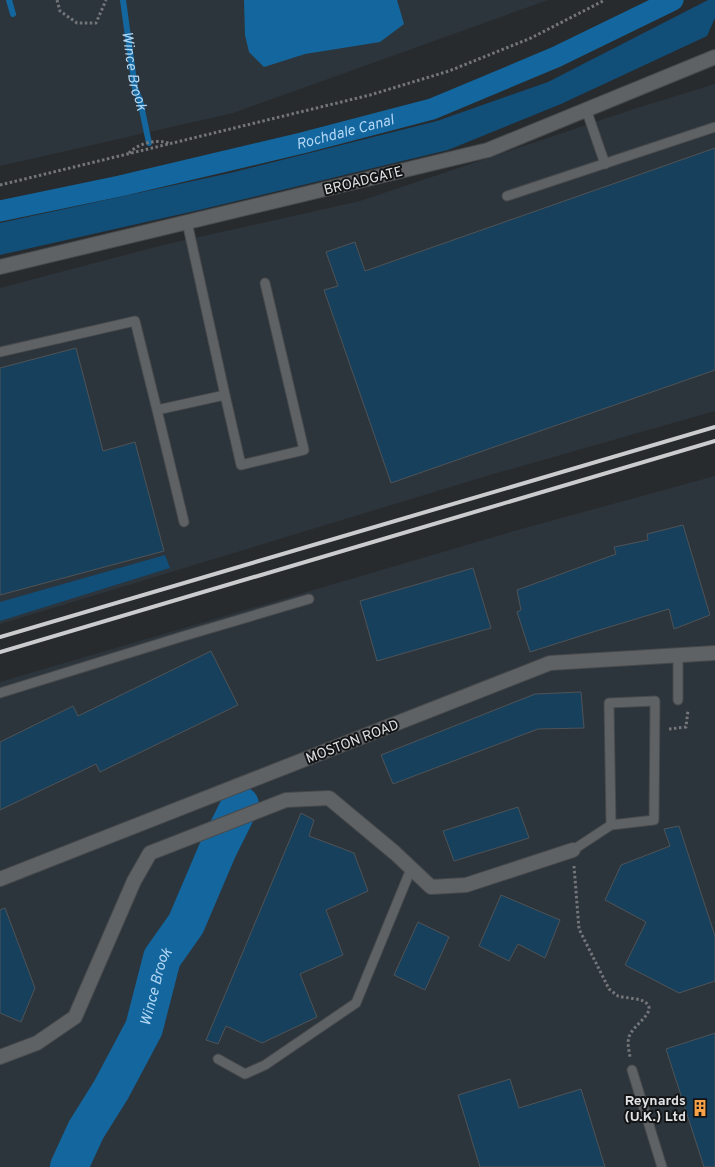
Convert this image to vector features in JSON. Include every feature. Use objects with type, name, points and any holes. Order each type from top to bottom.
[{"type":"street","name":"BROADGATE","points":[[0,267],[488,150],[715,57]]},
{"type":"street","name":"MOSTON ROAD","points":[[0,879],[550,663],[715,653]]},
{"type":"street","points":[[0,1057],[37,1043],[75,1017],[134,881],[150,853],[286,800],[329,798],[395,853],[430,887],[466,885],[573,850]]},
{"type":"lane","points":[[586,109],[605,164]]},
{"type":"lane","points":[[507,196],[715,127]]},
{"type":"lane","points":[[187,222],[241,464],[304,450],[265,283]]},
{"type":"lane","points":[[0,352],[135,321],[184,522]]},
{"type":"lane","points":[[157,410],[225,394]]},
{"type":"lane","points":[[0,693],[309,599]]},
{"type":"lane","points":[[678,655],[678,700]]},
{"type":"lane","points":[[573,850],[611,825],[654,820],[655,701],[609,703],[611,825]]},
{"type":"lane","points":[[218,1059],[245,1074],[265,1065],[356,1004],[411,869]]},
{"type":"lane","points":[[632,1070],[662,1167]]},
{"type":"path","points":[[57,0],[60,11],[77,23],[96,22],[106,0]]},
{"type":"path","points":[[0,185],[370,95],[449,71],[531,38],[604,0]]},
{"type":"path","points":[[128,154],[136,146],[162,140],[172,144]]},
{"type":"path","points":[[654,731],[686,727],[688,703],[678,700]]},
{"type":"path","points":[[573,850],[579,929],[609,989],[617,995],[644,1001],[648,1005],[647,1016],[634,1027],[629,1037],[628,1044],[632,1070]]},
{"type":"shaded area","points":[[0,0],[548,0],[233,113],[0,166]]},
{"type":"shaded area","points":[[244,0],[397,0],[404,24],[380,42],[305,54],[264,67],[249,52],[245,35]]},
{"type":"shaded area","points":[[708,0],[715,0],[715,18],[707,36],[561,104],[448,150],[199,210],[0,255],[0,223],[230,173],[437,121],[548,82]]},
{"type":"shaded area","points":[[715,84],[715,411],[490,475],[0,624],[0,288],[163,245],[360,201],[637,108]]},
{"type":"shaded area","points":[[715,476],[715,1167],[0,1167],[0,682],[514,531]]},
{"type":"shaded area","points":[[165,555],[170,568],[0,621],[0,602]]},
{"type":"building","points":[[715,148],[715,370],[391,483],[324,290],[338,286],[326,252],[355,242],[365,271]]},
{"type":"building","points":[[76,348],[103,451],[135,442],[164,551],[0,595],[0,368]]},
{"type":"building","points":[[683,525],[710,615],[674,629],[669,609],[530,652],[517,612],[521,610],[517,590],[616,554],[614,547],[648,540],[647,534]]},
{"type":"building","points":[[473,568],[491,628],[377,661],[360,601]]},
{"type":"building","points":[[211,651],[238,705],[100,772],[96,764],[0,810],[0,742],[73,706],[78,716]]},
{"type":"building","points":[[581,692],[584,728],[538,729],[393,784],[381,755],[535,694]]},
{"type":"building","points":[[518,807],[529,838],[454,861],[443,831]]},
{"type":"building","points":[[301,813],[314,820],[309,836],[354,853],[368,891],[326,910],[343,955],[300,974],[317,1017],[262,1043],[226,1026],[218,1044],[206,1040]]},
{"type":"building","points":[[679,826],[715,936],[715,981],[679,993],[625,965],[646,922],[605,900],[621,865],[670,846],[664,829]]},
{"type":"building","points":[[501,895],[560,920],[545,958],[518,944],[509,961],[479,946]]},
{"type":"building","points":[[5,908],[35,988],[21,1022],[0,1013],[0,910]]},
{"type":"building","points":[[418,922],[449,937],[425,990],[394,975]]},
{"type":"building","name":"Reynards (U.K.) Ltd","points":[[715,1033],[715,1167],[704,1167],[666,1049]]},
{"type":"building","points":[[510,1079],[519,1108],[581,1089],[605,1167],[480,1167],[458,1095]]},
{"type":"waterway","points":[[9,0],[13,14]]},
{"type":"waterway","name":"Wince Brook","points":[[123,0],[135,88],[140,100],[149,143]]},
{"type":"waterway","name":"Rochdale Canal","points":[[0,211],[120,186],[302,143],[432,109],[556,57],[673,0]]},
{"type":"waterway","name":"Wince Brook","points":[[69,1167],[86,1130],[111,1090],[144,1028],[162,958],[186,924],[218,849],[240,805]]},
{"type":"railway","points":[[0,637],[715,427]]},
{"type":"railway","points":[[0,652],[715,441]]},
{"type":"place","name":"Reynards (U.K.) Ltd","points":[[700,1108]]}]
